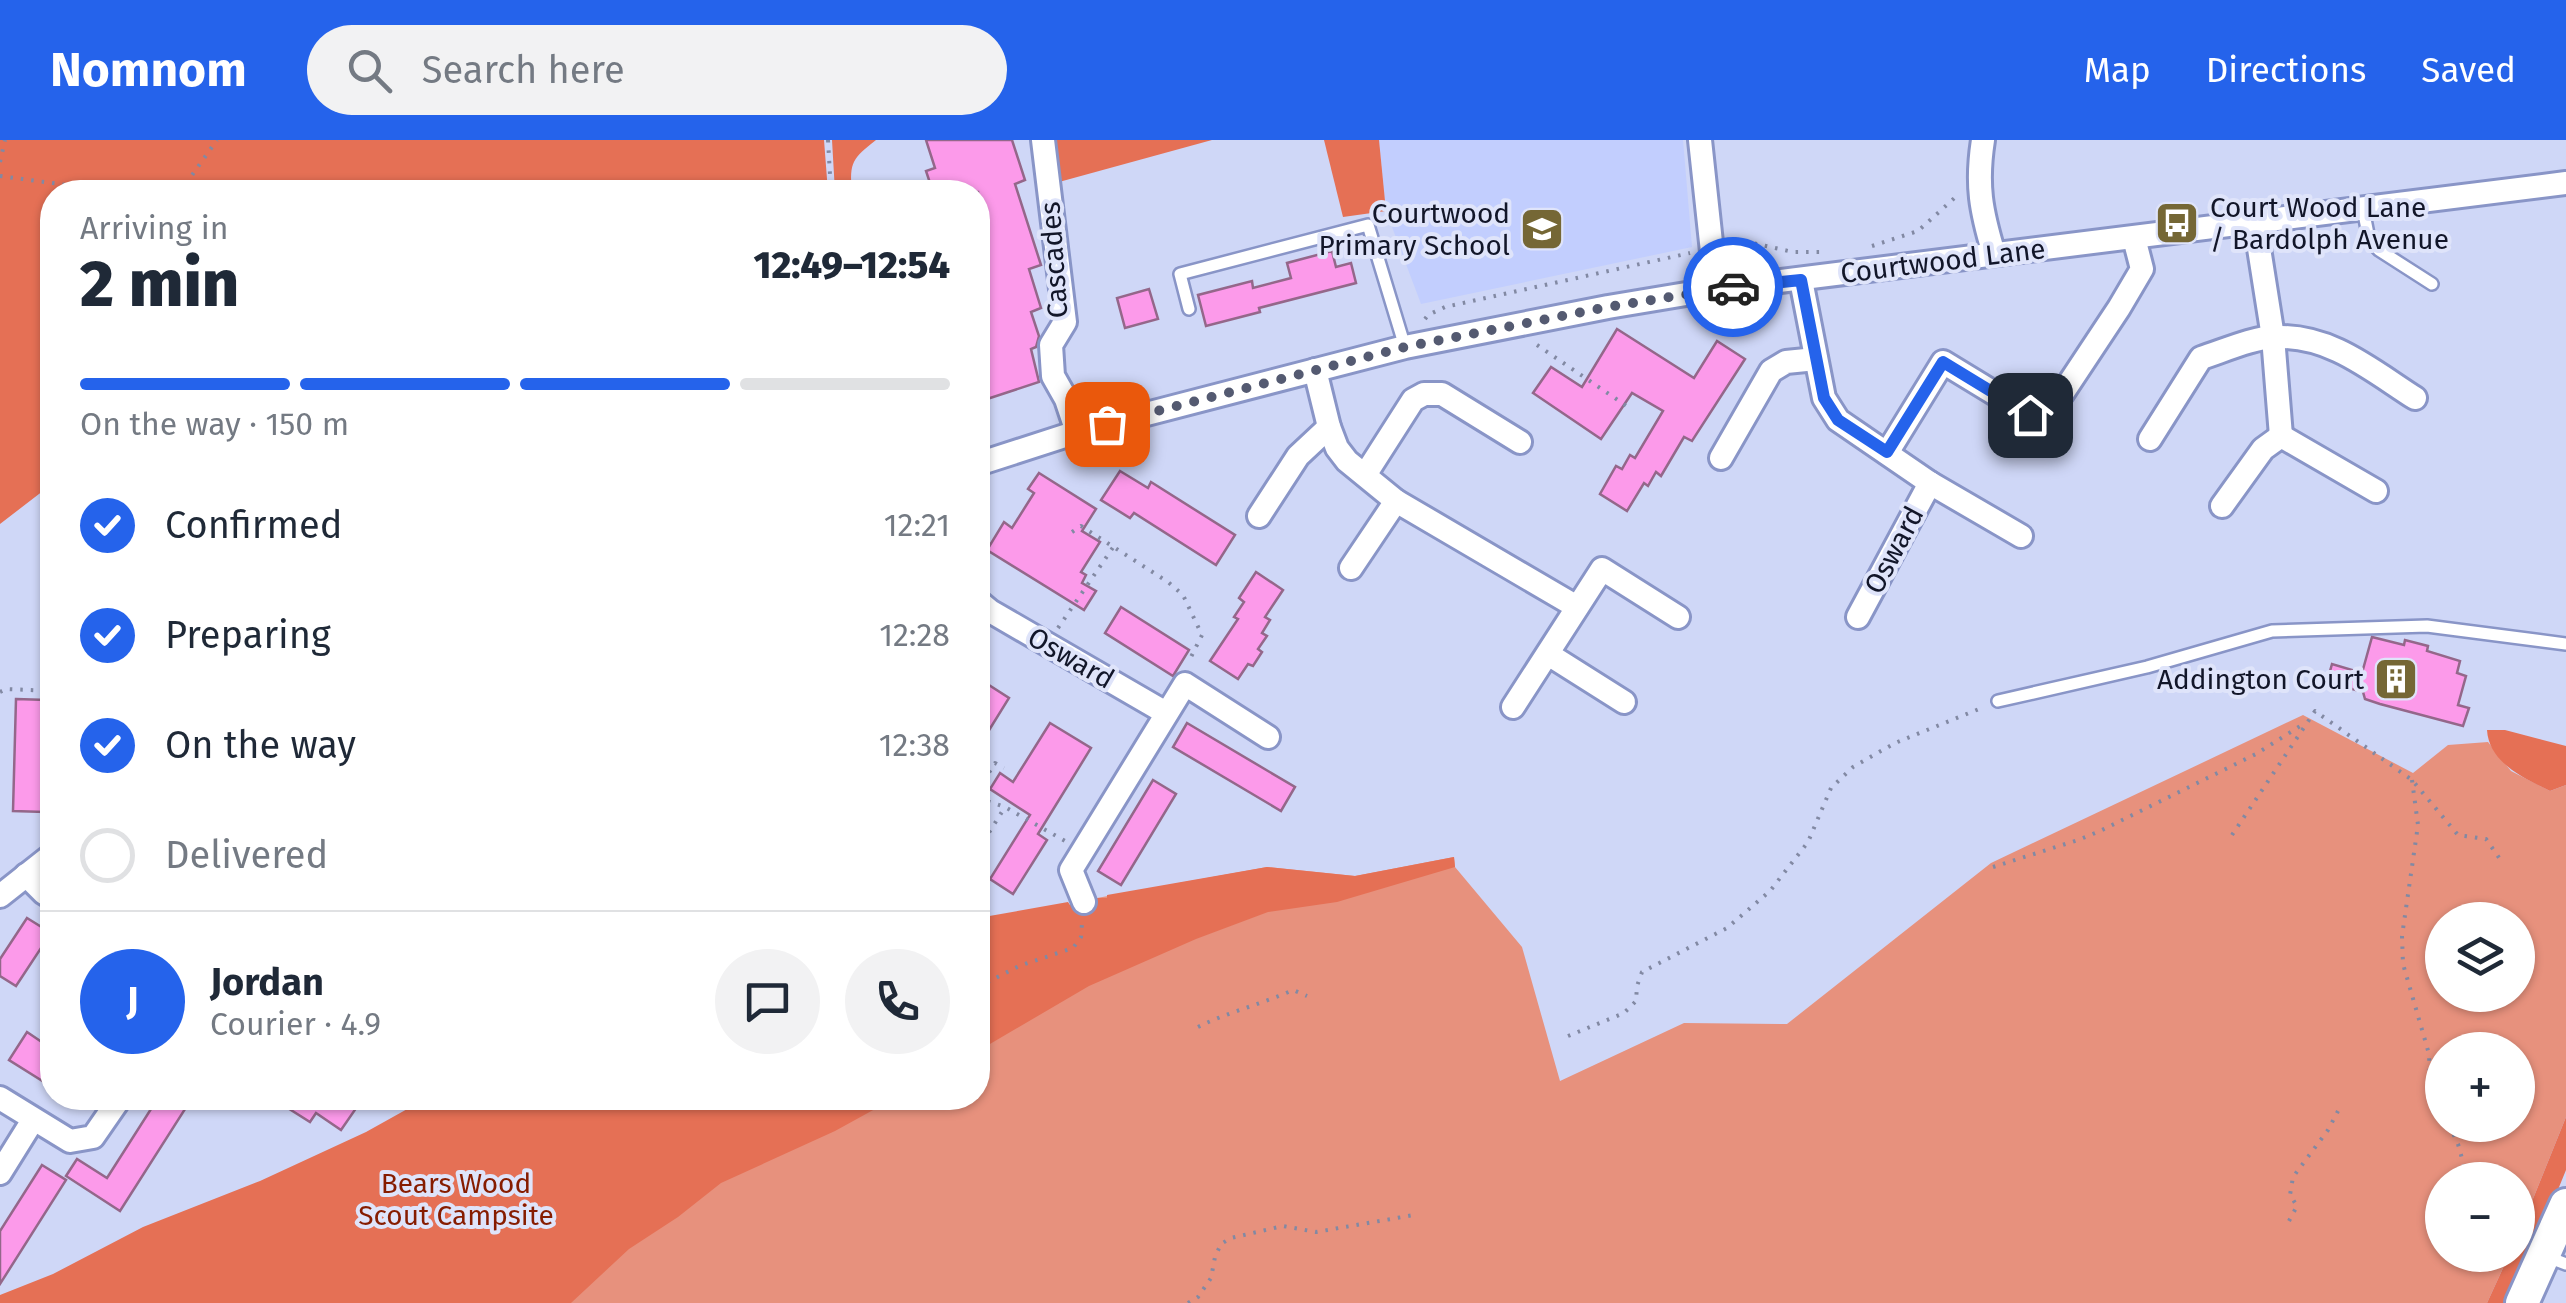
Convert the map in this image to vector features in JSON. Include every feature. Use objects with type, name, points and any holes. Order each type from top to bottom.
[{"type":"street","name":"Cascades","points":[[1044,140],[1065,322],[1051,346],[1053,376],[1077,432]]},
{"type":"street","points":[[1700,140],[1704,245],[1716,289]]},
{"type":"street","points":[[1982,140],[1978,169],[1980,210],[1994,254]]},
{"type":"street","name":"Courtwood Lane","points":[[990,460],[1077,432],[1405,347],[1716,289],[2566,183]]},
{"type":"street","points":[[2254,223],[2273,336],[2281,436]]},
{"type":"street","points":[[2062,394],[2142,269],[2134,238]]},
{"type":"street","name":"Osward","points":[[1801,280],[1824,398],[1838,420],[1930,483],[2021,536]]},
{"type":"street","points":[[2150,439],[2201,358],[2273,336],[2316,340],[2337,348],[2415,398]]},
{"type":"street","points":[[1721,458],[1771,371],[1786,362],[1816,358]]},
{"type":"street","points":[[1887,452],[1943,362],[2030,415]]},
{"type":"street","points":[[1315,370],[1329,427],[1337,448],[1348,461],[1396,501],[1577,607]]},
{"type":"street","points":[[1365,475],[1412,400],[1424,394],[1442,394],[1520,442]]},
{"type":"street","points":[[1259,516],[1298,456],[1329,427]]},
{"type":"street","points":[[2281,436],[2376,491]]},
{"type":"street","points":[[2222,506],[2263,448],[2281,436]]},
{"type":"street","name":"Osward","points":[[1858,617],[1930,483]]},
{"type":"street","points":[[1351,568],[1396,501]]},
{"type":"street","points":[[1514,707],[1602,569],[1678,618]]},
{"type":"street","name":"Osward","points":[[990,611],[1166,713]]},
{"type":"street","points":[[1548,654],[1624,702]]},
{"type":"street","points":[[1084,902],[1070,870],[1185,684],[1268,737]]},
{"type":"street","points":[[0,896],[40,864]]},
{"type":"street","points":[[26,875],[40,889]]},
{"type":"street","points":[[0,1098],[70,1141],[94,1137],[112,1110]]},
{"type":"street","points":[[0,1173],[33,1120]]},
{"type":"street","points":[[2522,1303],[2556,1260],[2566,1206]]},
{"type":"lane","points":[[2364,209],[2369,239],[2379,250],[2432,284]]},
{"type":"lane","points":[[1189,309],[1180,274],[1368,226],[1405,347]]},
{"type":"lane","points":[[1998,701],[2147,667],[2272,631],[2427,626],[2566,644]]},
{"type":"path","points":[[0,162],[5,140]]},
{"type":"path","points":[[189,180],[217,140]]},
{"type":"path","points":[[828,140],[830,180]]},
{"type":"path","points":[[0,176],[40,181]]},
{"type":"path","points":[[1861,248],[1918,231],[1957,194],[1979,187]]},
{"type":"path","points":[[1405,347],[1428,315],[1445,307],[1729,237],[1793,252],[1833,252]]},
{"type":"path","points":[[1509,326],[1628,407]]},
{"type":"path","points":[[1072,532],[1081,526],[1183,595],[1202,635],[1182,672],[1185,684]]},
{"type":"path","points":[[1047,644],[1114,546]]},
{"type":"path","points":[[0,692],[40,690]]},
{"type":"path","points":[[1568,1036],[1624,1013],[1636,1001],[1636,986],[1642,972],[1727,928],[1770,890],[1808,842],[1832,788],[1853,767],[1896,743],[1998,701]]},
{"type":"path","points":[[2232,835],[2315,711],[2412,780],[2458,835],[2486,839],[2502,862]]},
{"type":"path","points":[[1993,867],[2089,836],[2256,754],[2309,721]]},
{"type":"path","points":[[990,772],[996,763],[1004,768]]},
{"type":"path","points":[[2412,780],[2418,825],[2402,936],[2402,964],[2425,1041]]},
{"type":"path","points":[[990,802],[1005,806],[1082,851]]},
{"type":"path","points":[[990,830],[1005,806]]},
{"type":"path","points":[[990,981],[1019,966],[1073,948],[1081,938],[1084,902]]},
{"type":"path","points":[[1198,1027],[1293,990],[1307,996]]},
{"type":"path","points":[[2289,1221],[2297,1206],[2290,1195],[2292,1176],[2338,1111]]},
{"type":"path","points":[[1188,1303],[1198,1297],[1211,1278],[1214,1257],[1221,1244],[1232,1238],[1283,1226],[1316,1232],[1414,1215]]},
{"type":"shaded area","name":"Courtwood Primary School","points":[[1379,140],[1683,140],[1692,247],[1421,304],[1386,211]]},
{"type":"shaded area","points":[[2303,715],[2413,773],[2448,745],[2488,742],[2511,771],[2550,791],[2566,785],[2566,1117],[2535,1194],[2535,1162],[2425,1162],[2425,1272],[2501,1272],[2487,1303],[521,1303],[766,1110],[990,1110],[990,983],[1097,898],[1267,867],[1355,876],[1454,857],[1455,867],[1522,947],[1560,1081],[1684,1023],[1787,1024],[1991,863]]},
{"type":"green space","points":[[0,140],[824,140],[827,180],[40,180],[40,493],[0,524]]},
{"type":"green space","points":[[832,140],[876,140],[854,162],[851,180],[834,180]]},
{"type":"green space","points":[[1054,140],[1212,140],[1059,182]]},
{"type":"green space","points":[[1324,140],[1379,140],[1386,211],[1343,217]]},
{"type":"green space","points":[[2487,730],[2505,730],[2566,746],[2566,785],[2550,791],[2510,768],[2494,752]]},
{"type":"green space","points":[[1454,857],[1455,867],[1337,902],[1268,912],[1196,939],[1089,986],[990,1044],[990,916],[1068,902],[1074,905],[1107,895],[1267,867],[1355,876]]},
{"type":"green space","name":"Bears Wood Scout Campsite","points":[[405,1110],[873,1110],[721,1183],[629,1249],[571,1303],[0,1303],[0,1295],[53,1274],[143,1227],[260,1181]]},
{"type":"green space","points":[[2566,1117],[2566,1170],[2535,1246],[2535,1194]]},
{"type":"green space","points":[[2501,1272],[2523,1272],[2508,1303],[2487,1303]]},
{"type":"building","points":[[926,140],[1012,140],[1025,180],[1015,184],[1041,265],[1029,269],[1041,308],[1031,312],[1039,336],[1036,347],[1031,349],[1039,382],[990,398],[990,180],[929,180],[926,171],[935,168]]},
{"type":"building","points":[[1332,251],[1336,267],[1351,263],[1356,283],[1206,326],[1198,295],[1252,281],[1253,288],[1291,278],[1287,263]]},
{"type":"building","points":[[1149,289],[1158,319],[1125,328],[1117,298]]},
{"type":"building","points":[[1617,329],[1694,378],[1717,341],[1745,359],[1692,441],[1684,437],[1661,476],[1656,472],[1648,486],[1644,483],[1627,511],[1600,494],[1616,466],[1622,469],[1630,455],[1635,458],[1663,411],[1632,393],[1601,439],[1533,393],[1551,367],[1582,387]]},
{"type":"building","points":[[1120,471],[1148,488],[1151,482],[1235,535],[1216,565],[1134,513],[1130,518],[1101,500]]},
{"type":"building","points":[[1039,473],[1096,509],[1082,531],[1100,542],[1081,572],[1086,575],[1082,583],[1096,591],[1084,610],[990,552],[1004,522],[1012,528],[1034,493],[1028,489]]},
{"type":"building","points":[[1256,572],[1283,590],[1265,617],[1270,620],[1262,633],[1267,636],[1258,649],[1262,652],[1238,679],[1210,661],[1238,619],[1234,617],[1244,602],[1239,598]]},
{"type":"building","points":[[1121,607],[1189,650],[1173,676],[1105,633]]},
{"type":"building","name":"Addington Court","points":[[2372,637],[2428,646],[2427,651],[2460,661],[2457,673],[2466,676],[2458,705],[2469,708],[2463,726],[2380,704],[2365,699],[2363,692],[2327,682],[2332,664],[2362,673]]},
{"type":"building","points":[[990,686],[1009,698],[990,729]]},
{"type":"building","points":[[16,699],[40,700],[40,812],[13,811]]},
{"type":"building","points":[[1050,723],[1091,748],[1038,834],[1047,840],[1013,894],[990,879],[1030,815],[990,789],[1000,773],[1013,782]]},
{"type":"building","points":[[1187,723],[1295,787],[1281,811],[1173,747]]},
{"type":"building","points":[[1153,780],[1176,794],[1121,885],[1098,871]]},
{"type":"building","points":[[27,918],[40,926],[40,950],[16,986],[0,976],[0,959]]},
{"type":"building","points":[[27,1032],[40,1041],[40,1079],[9,1060]]},
{"type":"building","points":[[150,1110],[184,1110],[120,1211],[66,1176],[77,1159],[107,1178]]},
{"type":"building","points":[[291,1110],[355,1110],[341,1130],[316,1113],[310,1122]]},
{"type":"building","points":[[42,1165],[66,1180],[0,1284],[0,1231]]},
{"type":"way so far","points":[[1107,424],[1405,347],[1733,287]]},
{"type":"place","name":"Court Wood Lane / Bardolph Avenue","points":[[2177,223]]},
{"type":"place","name":"Courtwood Primary School","points":[[1542,229]]},
{"type":"place","name":"Addington Court","points":[[2396,679]]},
{"type":"route","points":[[1733,287],[1801,280],[1824,398],[1838,420],[1887,452],[1943,362],[2030,415]]}]
